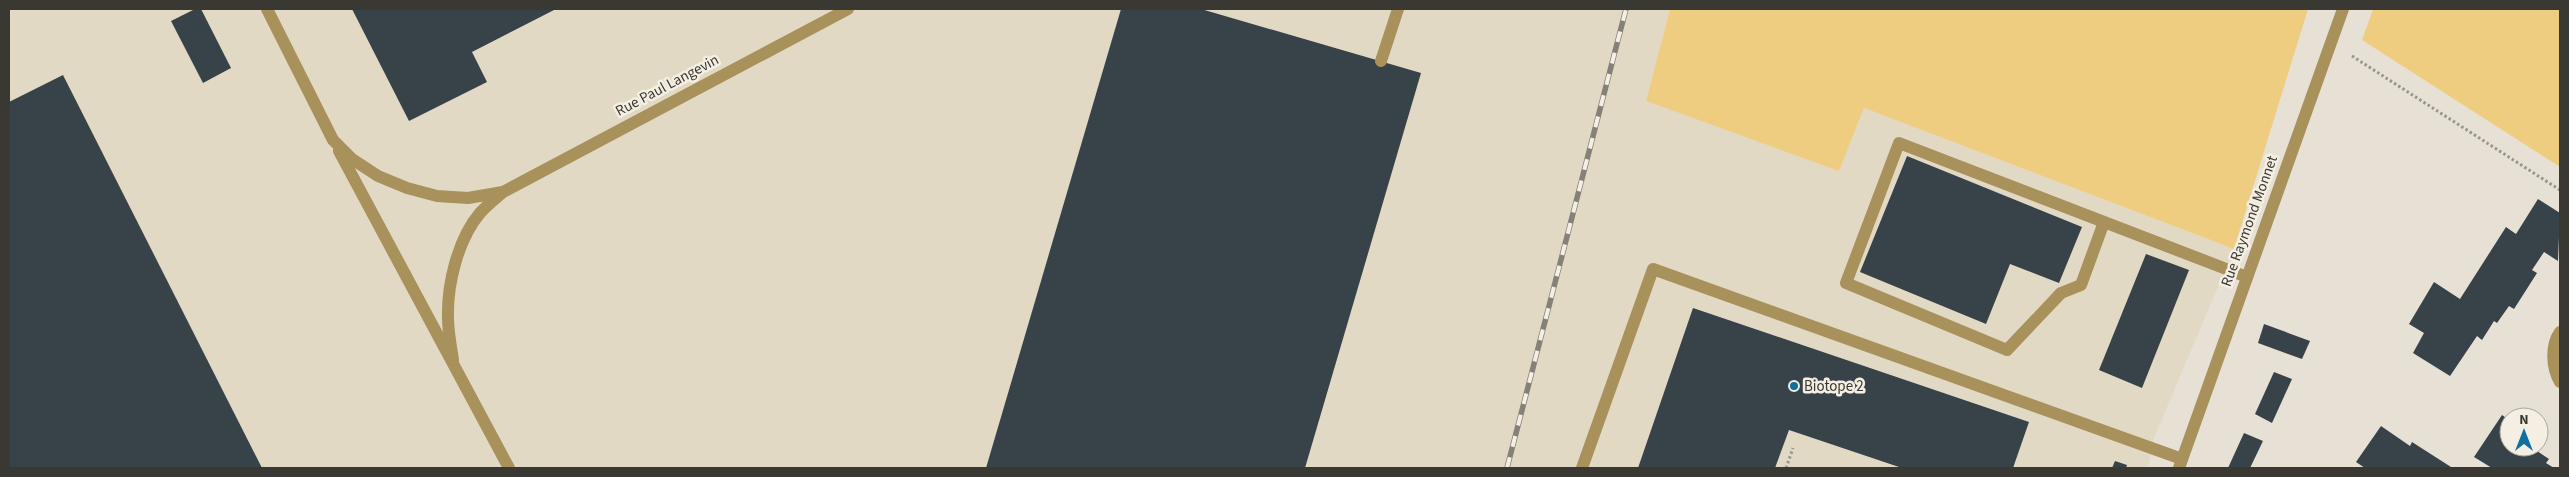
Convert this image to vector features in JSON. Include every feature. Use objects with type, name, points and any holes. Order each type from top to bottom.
[{"type":"street","name":"Rue Paul Langevin","points":[[267,9],[333,140],[509,468]]},
{"type":"street","name":"Rue Paul Langevin","points":[[454,368],[448,318],[450,289],[457,258],[468,231],[480,213],[503,192],[848,9]]},
{"type":"street","points":[[1381,61],[1398,9]]},
{"type":"street","name":"Rue Raymond Monnet","points":[[2181,464],[2343,9]]},
{"type":"street","name":"Rue Paul Langevin","points":[[333,140],[352,159],[378,176],[407,188],[437,196],[468,198],[503,192]]},
{"type":"street","points":[[2104,222],[2081,285],[2061,293],[2007,350],[1846,283],[1899,143],[2247,277]]},
{"type":"street","points":[[1582,468],[1653,269],[2181,464]]},
{"type":"street","points":[[2560,332],[2553,350],[2554,366],[2560,382]]},
{"type":"path","points":[[2330,42],[2560,190]]},
{"type":"path","points":[[1786,468],[1793,448]]},
{"type":"shaded area","points":[[9,9],[1670,9],[1646,101],[1839,170],[1864,108],[2234,249],[2154,438],[2148,468],[9,468]]},
{"type":"shaded area","points":[[1670,9],[2308,9],[2234,249],[1864,108],[1839,171],[1646,101]]},
{"type":"shaded area","points":[[2373,9],[2560,9],[2560,167],[2362,40]]},
{"type":"building","points":[[195,9],[201,9],[231,68],[203,83],[171,21]]},
{"type":"building","points":[[352,9],[556,9],[472,52],[487,82],[409,121]]},
{"type":"building","points":[[1121,9],[1201,9],[1421,73],[1305,468],[986,468]]},
{"type":"building","points":[[63,75],[262,468],[9,468],[9,102]]},
{"type":"building","points":[[1907,156],[2082,227],[2059,283],[2010,264],[1986,324],[1860,272]]},
{"type":"building","points":[[2538,199],[2560,213],[2558,261],[2544,252],[2532,270],[2537,273],[2514,309],[2509,306],[2497,323],[2494,321],[2482,340],[2477,336],[2450,376],[2413,353],[2424,333],[2409,324],[2434,282],[2460,299],[2506,227],[2516,234]]},
{"type":"building","points":[[2146,254],[2189,270],[2142,388],[2099,370]]},
{"type":"building","name":"Biotope 2","points":[[1693,308],[2029,422],[2013,468],[1902,468],[1789,430],[1775,468],[1638,468]]},
{"type":"building","points":[[2264,324],[2310,341],[2302,359],[2258,343]]},
{"type":"building","points":[[2274,372],[2292,379],[2272,423],[2255,414]]},
{"type":"building","points":[[2499,420],[2499,457],[2546,457],[2549,459],[2546,463],[2554,468],[2492,468],[2474,457]]},
{"type":"building","points":[[2381,426],[2410,446],[2412,442],[2451,467],[2365,468],[2356,462]]},
{"type":"building","points":[[2244,433],[2263,441],[2250,468],[2228,468]]},
{"type":"building","points":[[2115,461],[2127,465],[2126,468],[2112,468]]},
{"type":"railway","points":[[1507,468],[1626,9]]},
{"type":"place","name":"Biotope 2","points":[[1794,386]]}]
